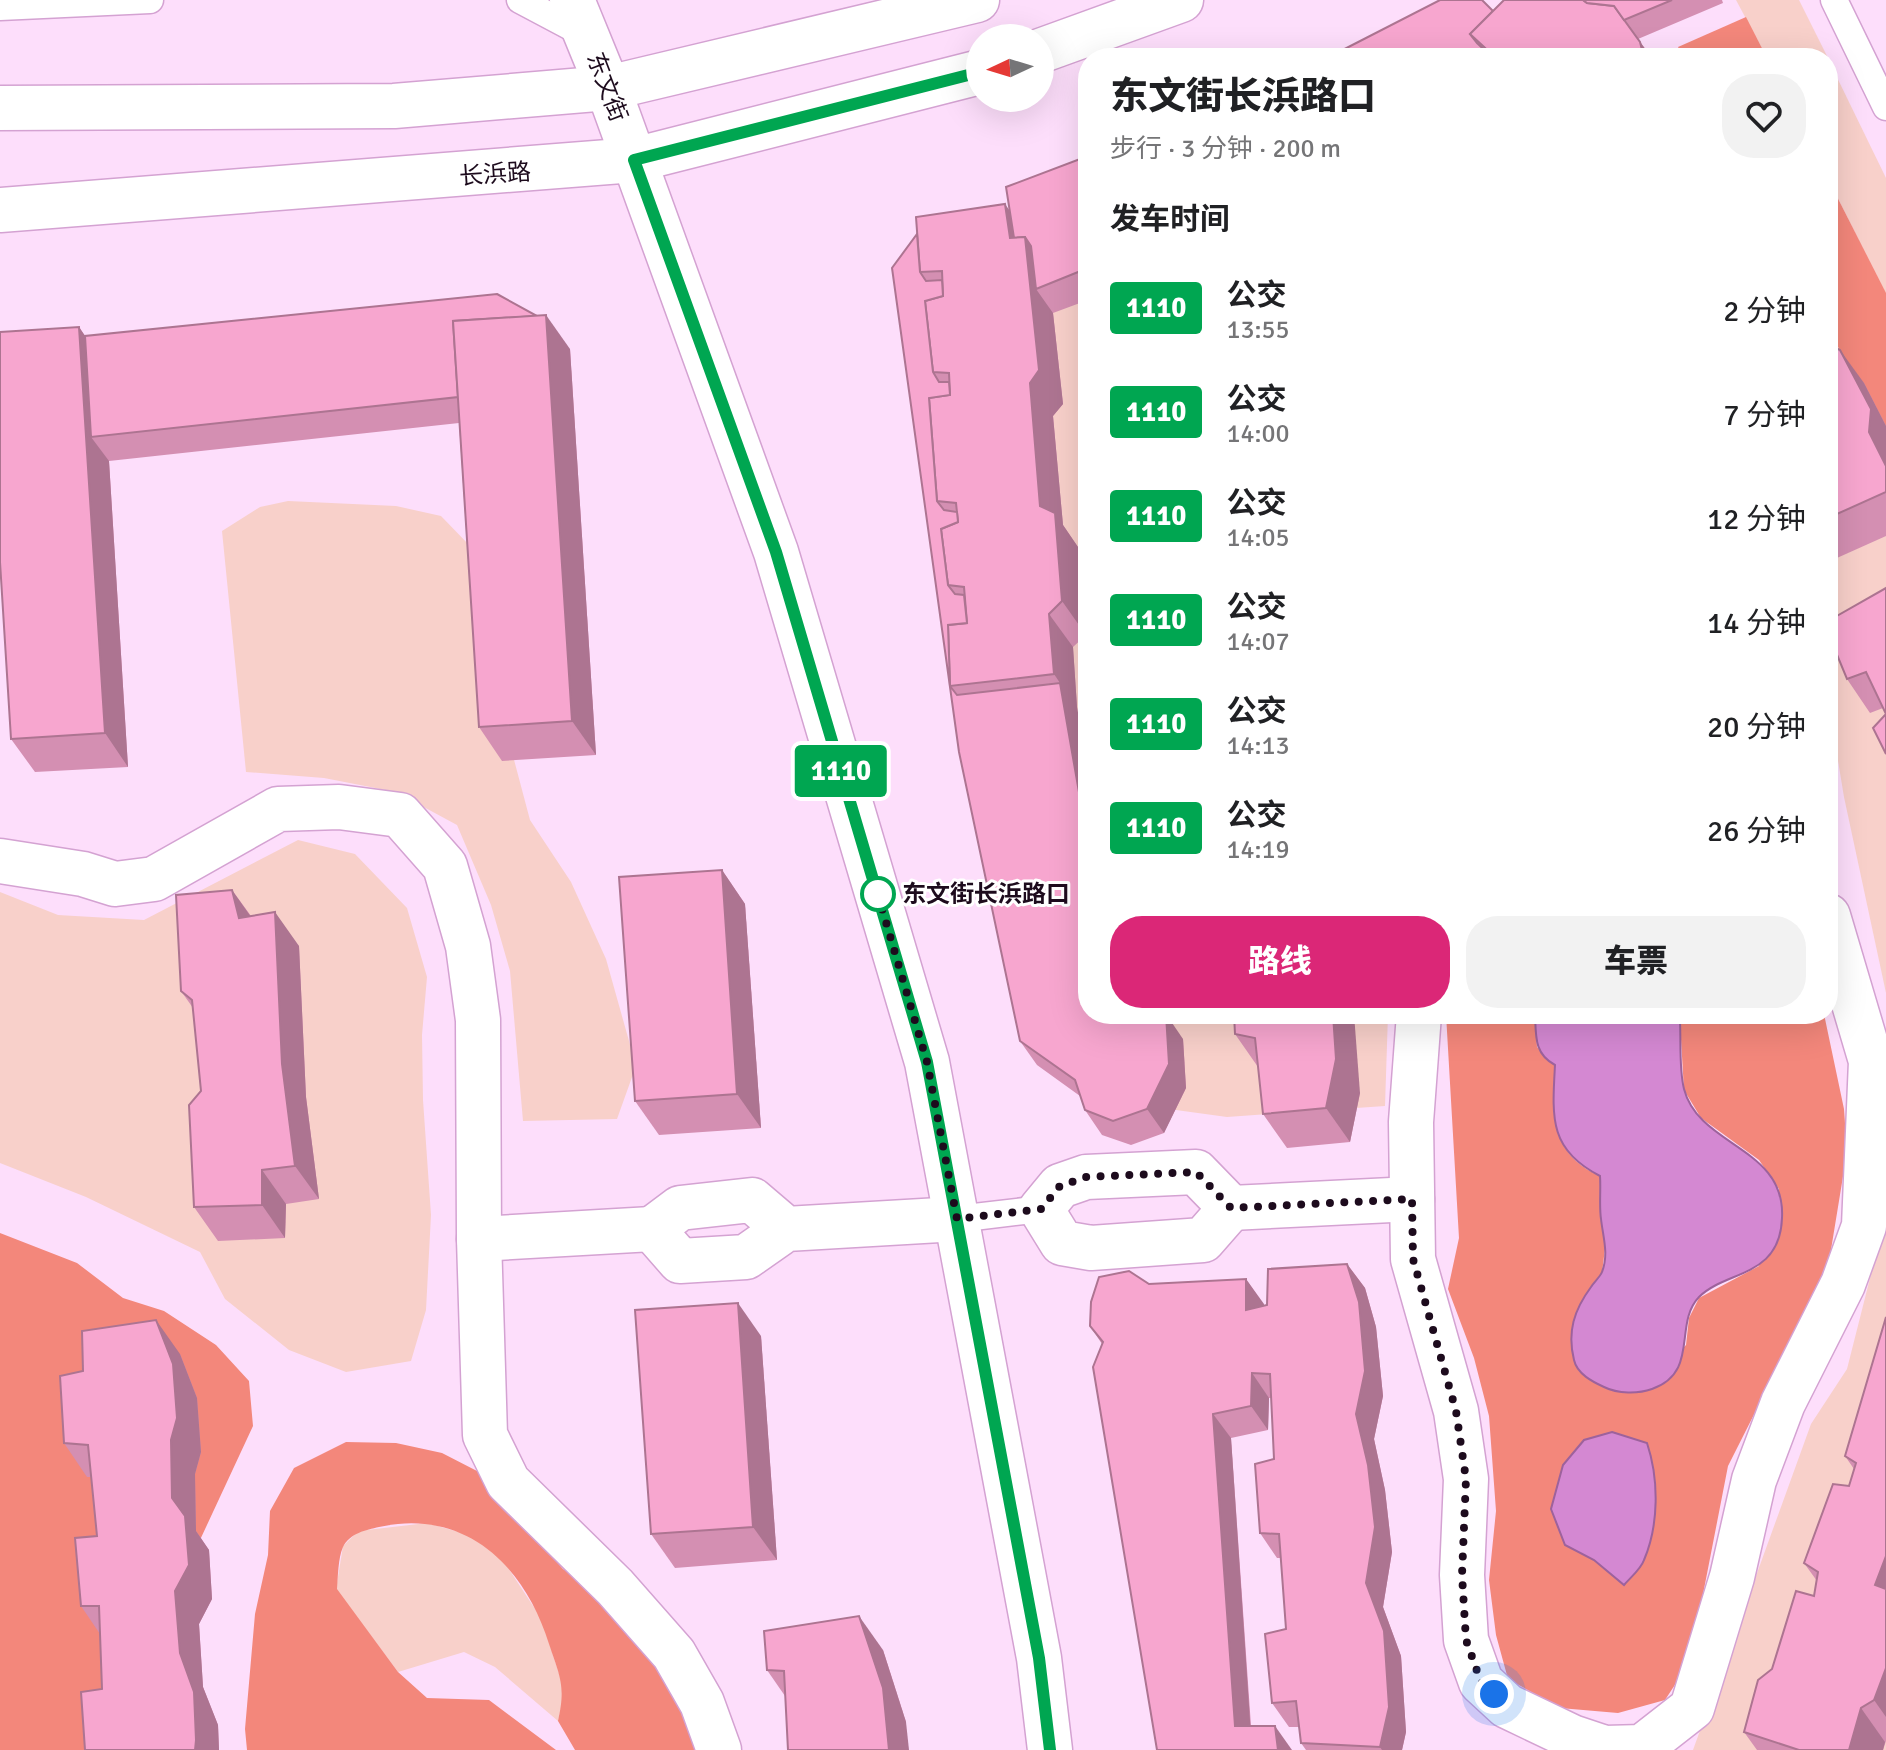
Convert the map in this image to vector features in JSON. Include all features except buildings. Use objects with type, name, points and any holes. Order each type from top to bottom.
[{"type":"street","points":[[0,108],[394,106],[608,88],[977,0]]},
{"type":"street","points":[[1054,46],[1181,0]]},
{"type":"street","name":"东文街","points":[[579,18],[608,88],[776,552],[927,1062],[1039,1658],[1050,1750]]},
{"type":"street","name":"长浜路","points":[[0,210],[634,160],[966,76]]},
{"type":"street","points":[[0,861],[83,874],[115,884],[154,879],[278,809],[339,807],[400,815],[445,866],[468,946],[478,1020],[479,1239],[485,1435],[508,1482],[615,1587],[674,1654],[702,1703],[719,1750]]},
{"type":"street","points":[[1418,1024],[1411,1122],[1413,1259],[1456,1411],[1466,1479],[1462,1575],[1466,1640],[1481,1682],[1507,1706],[1572,1737],[1605,1748],[1642,1747],[1692,1708],[1732,1577],[1754,1480],[1783,1403],[1843,1284],[1864,1226],[1871,1061],[1838,950]]},
{"type":"street","points":[[1231,1208],[1196,1172],[1086,1177],[1060,1186],[1041,1209],[1062,1243],[1091,1248],[1203,1240],[1231,1208],[1412,1199]]},
{"type":"street","points":[[479,1239],[652,1229],[680,1261],[746,1257],[786,1229],[957,1219]]},
{"type":"lane","points":[[0,7],[150,0]]},
{"type":"lane","points":[[520,0],[579,18]]},
{"type":"lane","points":[[1834,0],[1882,88]]},
{"type":"lane","points":[[957,1219],[1041,1209]]},
{"type":"shaded area","points":[[1736,0],[1799,0],[1823,48],[1762,48]]},
{"type":"shaded area","points":[[1746,17],[1762,48],[1679,48]]},
{"type":"shaded area","points":[[1838,80],[1886,178],[1886,294],[1838,199]]},
{"type":"shaded area","points":[[1838,199],[1886,293],[1886,437],[1838,347]]},
{"type":"shaded area","points":[[1078,288],[1078,770],[1014,314]]},
{"type":"shaded area","points":[[1838,347],[1886,437],[1886,993],[1838,761]]},
{"type":"shaded area","points":[[288,501],[396,506],[441,516],[472,548],[504,722],[530,820],[571,882],[606,959],[636,1066],[617,1119],[523,1121],[510,971],[491,905],[457,825],[396,792],[324,778],[246,772],[222,531],[260,507]]},
{"type":"shaded area","points":[[298,840],[355,854],[407,908],[427,977],[422,1035],[431,1215],[426,1310],[411,1361],[346,1372],[289,1350],[225,1299],[200,1252],[86,1197],[0,1163],[0,892],[58,915],[144,920]]},
{"type":"shaded area","points":[[1113,1024],[1388,1024],[1385,1106],[1227,1117],[1125,1103]]},
{"type":"shaded area","points":[[1447,1024],[1536,1024],[1537,1047],[1555,1065],[1555,1116],[1563,1144],[1571,1156],[1600,1176],[1600,1217],[1606,1240],[1602,1273],[1591,1286],[1590,1380],[1611,1390],[1641,1392],[1686,1345],[1689,1318],[1699,1298],[1759,1266],[1779,1189],[1759,1160],[1701,1118],[1684,1090],[1680,1024],[1826,1024],[1844,1109],[1847,1152],[1828,1268],[1728,1466],[1697,1625],[1682,1674],[1665,1700],[1618,1713],[1560,1708],[1508,1679],[1496,1635],[1489,1580],[1496,1511],[1489,1416],[1474,1358],[1448,1289],[1459,1238]],"holes":[[[1647,1443],[1655,1482],[1651,1516],[1624,1584],[1594,1560],[1565,1545]]]},
{"type":"shaded area","points":[[1535,1024],[1680,1024],[1682,1081],[1693,1108],[1706,1124],[1757,1161],[1780,1194],[1782,1218],[1779,1238],[1772,1252],[1750,1270],[1710,1288],[1699,1297],[1687,1320],[1681,1360],[1676,1371],[1667,1381],[1652,1389],[1641,1392],[1615,1391],[1586,1377],[1574,1360],[1571,1340],[1576,1313],[1601,1274],[1605,1259],[1600,1176],[1571,1155],[1557,1131],[1554,1117],[1555,1065],[1543,1055],[1536,1037]]},
{"type":"shaded area","points":[[1886,1215],[1886,1750],[1693,1750],[1811,1424],[1847,1369]]},
{"type":"shaded area","points":[[0,1233],[77,1263],[123,1298],[164,1311],[216,1345],[249,1381],[253,1426],[193,1555],[181,1750],[0,1750]]},
{"type":"shaded area","points":[[1612,1432],[1647,1443],[1654,1472],[1655,1517],[1649,1546],[1641,1567],[1624,1585],[1594,1560],[1565,1545],[1551,1509],[1563,1465],[1584,1440]]},
{"type":"shaded area","points":[[346,1442],[396,1443],[442,1453],[477,1471],[563,1569],[605,1593],[655,1652],[695,1739],[695,1750],[575,1750],[558,1721],[561,1682],[538,1616],[525,1590],[488,1549],[465,1535],[439,1526],[410,1523],[374,1528],[350,1538],[341,1551],[337,1589],[398,1672],[427,1698],[489,1700],[556,1750],[247,1750],[245,1729],[255,1614],[268,1555],[270,1511],[294,1468]]},
{"type":"shaded area","points":[[427,1523],[466,1534],[501,1557],[541,1618],[565,1692],[558,1721],[495,1667],[464,1652],[398,1672],[336,1589],[343,1546],[358,1531]]},
{"type":"bus line","name":"1110","points":[[966,76],[634,160],[776,552],[927,1062],[1039,1658],[1050,1750]]},
{"type":"place","name":"东文街长浜路口","points":[[878,894]]},
{"type":"route","points":[[878,894],[876,888],[927,1062],[957,1219],[1041,1209],[1060,1186],[1086,1177],[1196,1172],[1214,1187],[1231,1208],[1412,1199],[1413,1259],[1456,1411],[1466,1479],[1462,1575],[1466,1640],[1481,1682],[1494,1694]]}]
